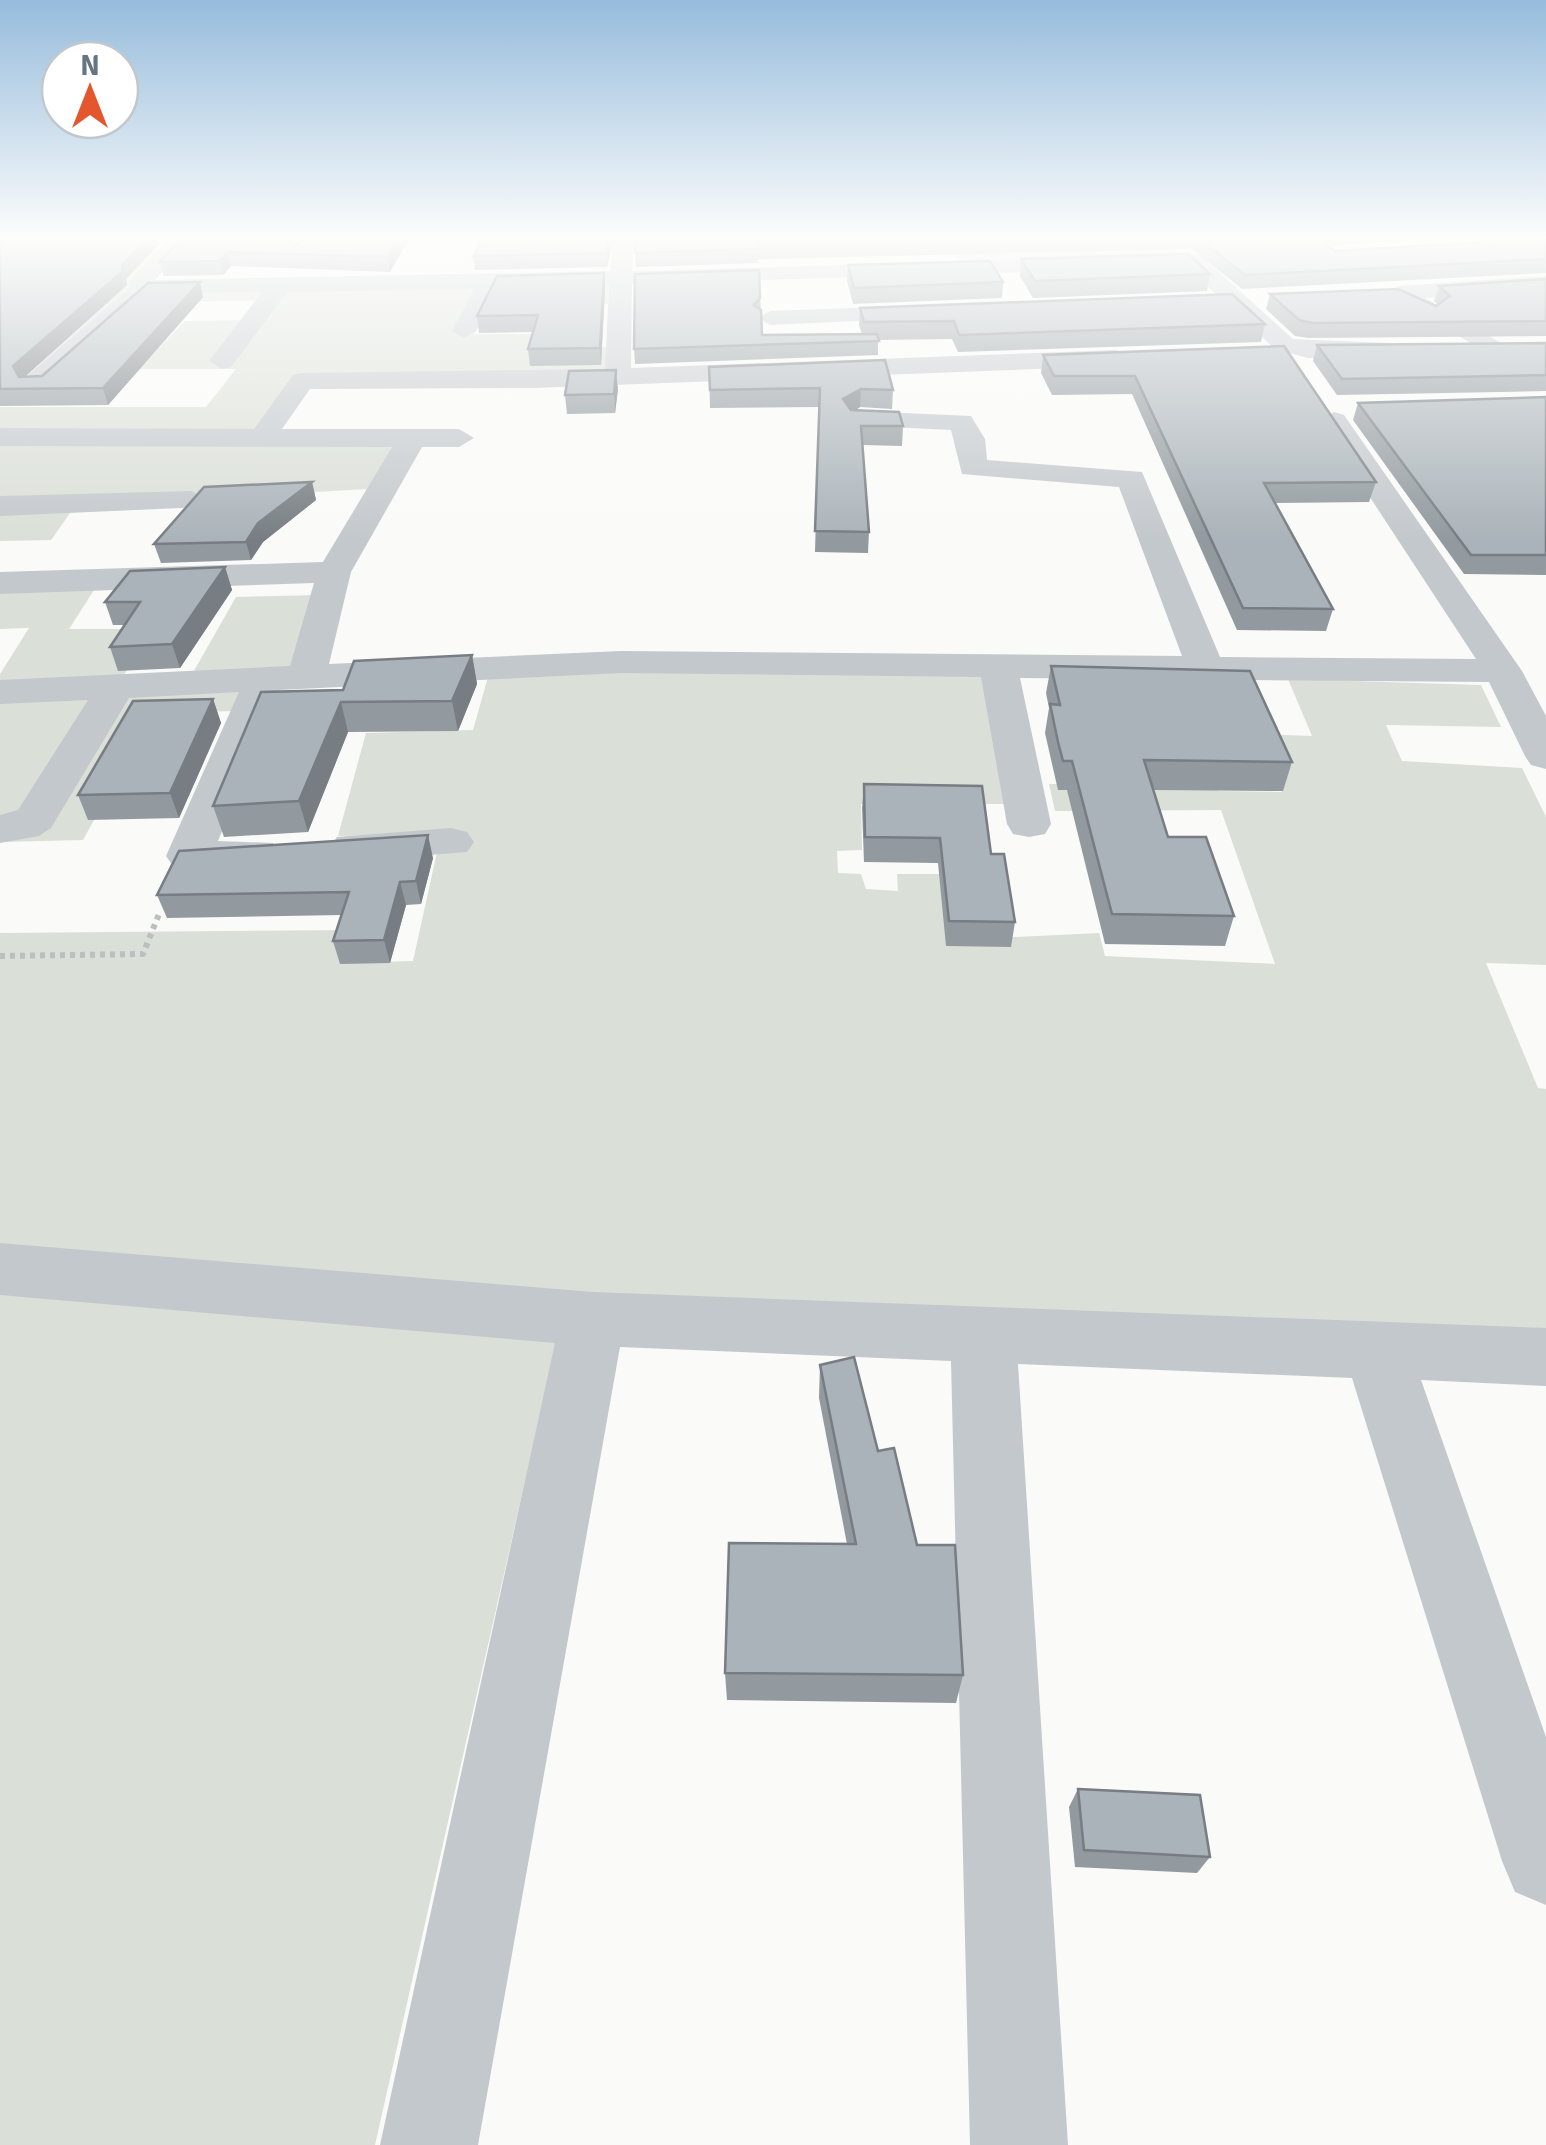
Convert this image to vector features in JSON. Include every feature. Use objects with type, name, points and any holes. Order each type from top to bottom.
[{"type":"street","points":[[35,384],[85,340]]},
{"type":"street","points":[[222,361],[238,340]]},
{"type":"street","points":[[618,377],[620,340]]},
{"type":"street","points":[[775,340],[776,345]]},
{"type":"street","points":[[262,438],[302,381],[618,377],[803,340]]},
{"type":"street","points":[[1273,340],[1303,374],[1503,670],[1546,756]]},
{"type":"street","points":[[1454,349],[1501,348],[1485,340]]},
{"type":"street","points":[[776,345],[1152,357]]},
{"type":"street","points":[[1303,374],[1325,351],[1417,350]]},
{"type":"street","points":[[1250,353],[1303,374],[1362,407]]},
{"type":"street","points":[[860,418],[961,422],[970,439],[973,468],[1131,479],[1204,667]]},
{"type":"street","points":[[0,438],[460,438]]},
{"type":"street","points":[[412,438],[334,572],[286,676],[189,856],[451,842]]},
{"type":"street","points":[[0,506],[192,500]]},
{"type":"street","points":[[0,583],[334,572]]},
{"type":"street","points":[[0,692],[620,662],[1503,670]]},
{"type":"street","points":[[998,665],[1029,824]]},
{"type":"street","points":[[0,829],[23,826],[35,819],[117,686]]},
{"type":"street","points":[[0,1269],[593,1319],[1546,1357]]},
{"type":"street","points":[[429,2145],[593,1319]]},
{"type":"street","points":[[983,1334],[1019,2145]]},
{"type":"street","points":[[1377,1350],[1546,1861]]},
{"type":"path","points":[[0,956],[143,954],[159,914]]},
{"type":"shaded area","points":[[0,340],[88,340],[47,378],[0,378]]},
{"type":"shaded area","points":[[167,340],[538,340],[538,349],[607,347],[607,374],[293,378],[257,428],[243,432],[0,432],[0,407],[206,407],[236,369],[139,369]]},
{"type":"shaded area","points":[[0,445],[392,448],[367,489],[75,506],[51,540],[0,541]]},
{"type":"shaded area","points":[[96,587],[69,629],[149,629],[123,677],[191,676],[236,597],[318,595],[273,710],[153,713],[83,840],[0,842],[0,674],[29,628],[0,629],[0,590]]},
{"type":"shaded area","points":[[629,668],[987,669],[1012,804],[861,804],[862,850],[837,851],[838,873],[861,874],[866,889],[898,891],[897,874],[940,874],[950,940],[1099,933],[1105,956],[1275,964],[1221,810],[1055,811],[1049,784],[1151,784],[1197,740],[1218,791],[1282,792],[1259,734],[1312,736],[1288,679],[1481,685],[1501,727],[1386,725],[1402,761],[1522,768],[1546,817],[1546,965],[1486,963],[1538,1088],[1546,1089],[1546,1337],[567,1295],[375,2145],[0,2145],[0,933],[358,930],[347,963],[413,961],[441,834],[338,836],[366,733],[473,730],[488,677]]},
{"type":"building","points":[[0,340],[43,340],[13,366],[19,377],[42,376],[83,340],[147,340],[103,388],[0,389]]},
{"type":"building","points":[[531,340],[600,340],[600,348],[528,349]]},
{"type":"building","points":[[634,340],[879,341],[634,349]]},
{"type":"building","points":[[1546,343],[1546,375],[1342,379],[1317,345]]},
{"type":"building","points":[[1284,346],[1376,482],[1264,483],[1333,609],[1243,608],[1135,376],[1054,376],[1043,355]]},
{"type":"building","points":[[885,360],[893,390],[861,389],[843,399],[851,410],[899,412],[903,426],[861,426],[869,532],[815,531],[820,388],[710,390],[709,367]]},
{"type":"building","points":[[616,370],[614,394],[565,395],[569,371]]},
{"type":"building","points":[[1546,397],[1546,555],[1471,555],[1358,403]]},
{"type":"building","points":[[312,482],[258,523],[246,542],[154,544],[204,487]]},
{"type":"building","points":[[225,567],[172,644],[110,647],[140,602],[105,602],[130,571]]},
{"type":"building","points":[[472,655],[452,701],[341,702],[299,801],[213,806],[261,692],[343,690],[354,661]]},
{"type":"building","points":[[1051,666],[1250,671],[1292,762],[1144,760],[1168,837],[1206,837],[1234,916],[1112,914],[1072,761],[1063,761],[1058,742],[1050,704],[1060,705]]},
{"type":"building","points":[[213,699],[170,793],[78,795],[133,701]]},
{"type":"building","points":[[864,784],[982,786],[991,854],[1004,854],[1015,922],[949,921],[940,838],[865,837]]},
{"type":"building","points":[[428,835],[416,881],[400,882],[384,940],[333,941],[349,892],[157,895],[179,851]]},
{"type":"building","points":[[854,1357],[878,1451],[894,1448],[917,1545],[955,1545],[963,1675],[725,1673],[729,1543],[856,1544],[820,1365]]},
{"type":"building","points":[[1078,1789],[1200,1795],[1210,1857],[1084,1850]]}]
